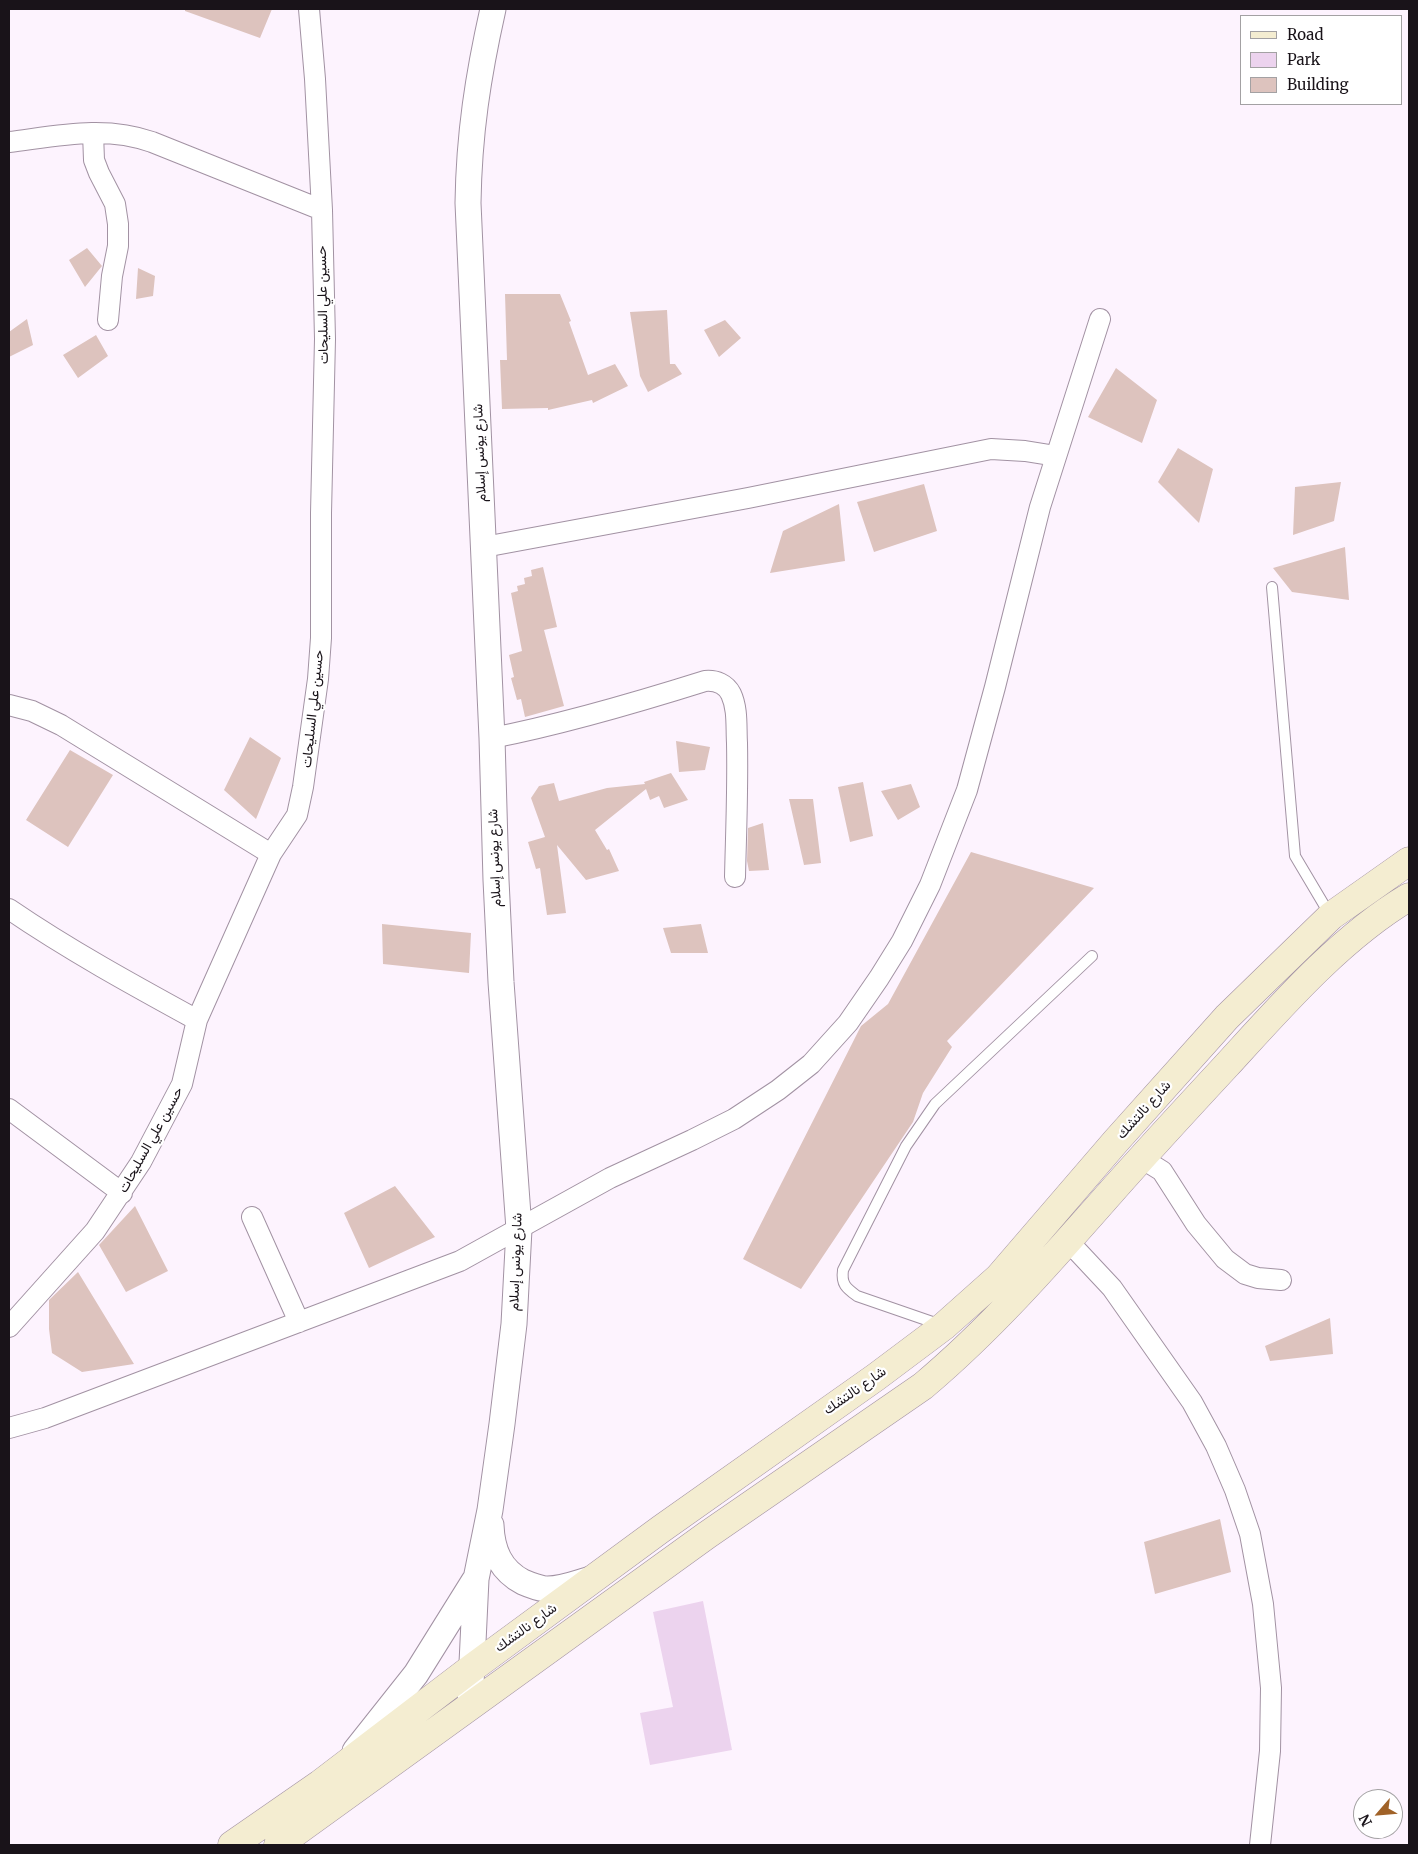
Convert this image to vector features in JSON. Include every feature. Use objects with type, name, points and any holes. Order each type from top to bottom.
[{"type":"main road","name":"شارع نالتشك","points":[[232,1845],[342,1768],[472,1668],[944,1326],[999,1277],[1116,1141],[1227,1018],[1331,916],[1409,860]]},
{"type":"main road","points":[[278,1845],[707,1536],[923,1386],[991,1325],[1141,1158],[1297,990],[1361,931],[1409,897]]},
{"type":"street","name":"حسين علي السليحات","points":[[9,1327],[95,1231],[141,1162],[182,1084],[197,1020],[271,854],[297,815],[310,752],[318,679],[322,592],[321,513],[324,339],[322,210],[310,9]]},
{"type":"street","name":"شارع يونس إسلام","points":[[470,1706],[476,1579],[490,1510],[514,1324],[520,1229],[501,982],[484,547],[469,247],[468,180],[470,139],[480,70],[493,9]]},
{"type":"street","points":[[93,133],[94,160],[115,204],[118,224],[118,246],[112,276],[108,320]]},
{"type":"street","points":[[9,142],[93,133],[127,134],[322,210]]},
{"type":"street","points":[[9,1428],[45,1418],[460,1261],[610,1178],[734,1119],[778,1090],[811,1064],[854,1016],[902,941],[930,885],[968,790],[1040,507],[1100,319]]},
{"type":"street","points":[[484,547],[748,498],[991,449],[1025,451],[1056,456]]},
{"type":"street","points":[[492,738],[540,728],[637,702],[705,681],[723,684],[730,692],[736,712],[735,878]]},
{"type":"street","points":[[9,705],[32,711],[61,725],[271,854]]},
{"type":"street","points":[[9,909],[30,924],[116,975],[197,1020]]},
{"type":"street","points":[[9,1109],[122,1193]]},
{"type":"street","points":[[1141,1158],[1162,1171],[1196,1224],[1224,1259],[1245,1274],[1269,1280],[1281,1280]]},
{"type":"street","points":[[252,1217],[298,1322]]},
{"type":"street","points":[[1068,1241],[1112,1288],[1192,1402],[1216,1446],[1235,1490],[1250,1534],[1263,1604],[1271,1688],[1270,1751],[1260,1845]]},
{"type":"street","points":[[490,1510],[492,1539],[496,1555],[504,1568],[513,1576],[532,1586],[546,1589],[560,1588],[595,1578]]},
{"type":"street","points":[[342,1768],[416,1674],[476,1579]]},
{"type":"lane","points":[[1272,588],[1294,856],[1331,916]]},
{"type":"lane","points":[[944,1326],[857,1296],[846,1288],[842,1281],[843,1270],[906,1146],[935,1104],[1092,956]]},
{"type":"green space","points":[[703,1601],[732,1750],[650,1765],[640,1713],[673,1707],[653,1612]]},
{"type":"building","points":[[185,9],[272,9],[260,38],[185,11]]},
{"type":"building","points":[[87,248],[102,266],[85,287],[69,260]]},
{"type":"building","points":[[138,268],[155,276],[153,296],[136,299]]},
{"type":"building","points":[[505,294],[560,294],[571,321],[569,322],[588,375],[615,364],[628,386],[593,403],[592,400],[548,410],[548,408],[502,409],[500,360],[507,360]]},
{"type":"building","points":[[667,310],[670,364],[675,364],[682,374],[648,392],[640,376],[630,312]]},
{"type":"building","points":[[27,319],[33,345],[9,357],[9,332]]},
{"type":"building","points":[[725,320],[741,338],[719,357],[704,330]]},
{"type":"building","points":[[96,335],[108,356],[78,378],[63,355]]},
{"type":"building","points":[[1116,368],[1157,400],[1142,443],[1088,417]]},
{"type":"building","points":[[1178,448],[1213,469],[1199,523],[1158,482]]},
{"type":"building","points":[[1341,482],[1334,521],[1293,535],[1295,487]]},
{"type":"building","points":[[924,484],[937,531],[874,552],[857,502]]},
{"type":"building","points":[[839,504],[845,561],[770,573],[783,531]]},
{"type":"building","points":[[1345,547],[1349,600],[1292,592],[1273,568]]},
{"type":"building","points":[[543,567],[557,627],[544,630],[564,706],[525,717],[521,699],[517,700],[511,678],[514,677],[509,655],[522,651],[511,593],[518,591],[517,586],[525,584],[524,578],[532,576],[531,570]]},
{"type":"building","points":[[250,737],[281,758],[256,819],[224,790]]},
{"type":"building","points":[[676,741],[710,747],[705,770],[679,772]]},
{"type":"building","points":[[70,750],[113,775],[68,847],[26,820]]},
{"type":"building","points":[[671,773],[688,800],[664,808],[659,796],[650,800],[646,789],[595,830],[607,850],[609,849],[619,871],[586,880],[557,845],[566,913],[547,915],[540,868],[536,869],[528,842],[545,837],[531,798],[539,786],[554,783],[559,801],[607,788],[645,784],[644,782]]},
{"type":"building","points":[[863,782],[873,836],[850,842],[838,787]]},
{"type":"building","points":[[911,784],[920,807],[898,820],[881,791]]},
{"type":"building","points":[[789,799],[813,799],[821,863],[804,865]]},
{"type":"building","points":[[763,823],[769,870],[749,871],[747,861],[748,828]]},
{"type":"building","points":[[971,852],[1094,888],[947,1041],[952,1047],[923,1093],[913,1122],[801,1289],[743,1259],[861,1026],[888,1004]]},
{"type":"building","points":[[382,924],[471,933],[469,973],[383,964]]},
{"type":"building","points":[[701,924],[708,953],[671,953],[663,928]]},
{"type":"building","points":[[395,1186],[435,1237],[369,1268],[344,1213]]},
{"type":"building","points":[[135,1206],[168,1271],[126,1292],[99,1245]]},
{"type":"building","points":[[78,1272],[134,1364],[82,1372],[52,1353],[49,1329],[49,1300]]},
{"type":"building","points":[[1330,1318],[1333,1354],[1270,1361],[1265,1346]]},
{"type":"building","points":[[1220,1519],[1231,1572],[1155,1594],[1144,1542]]}]
